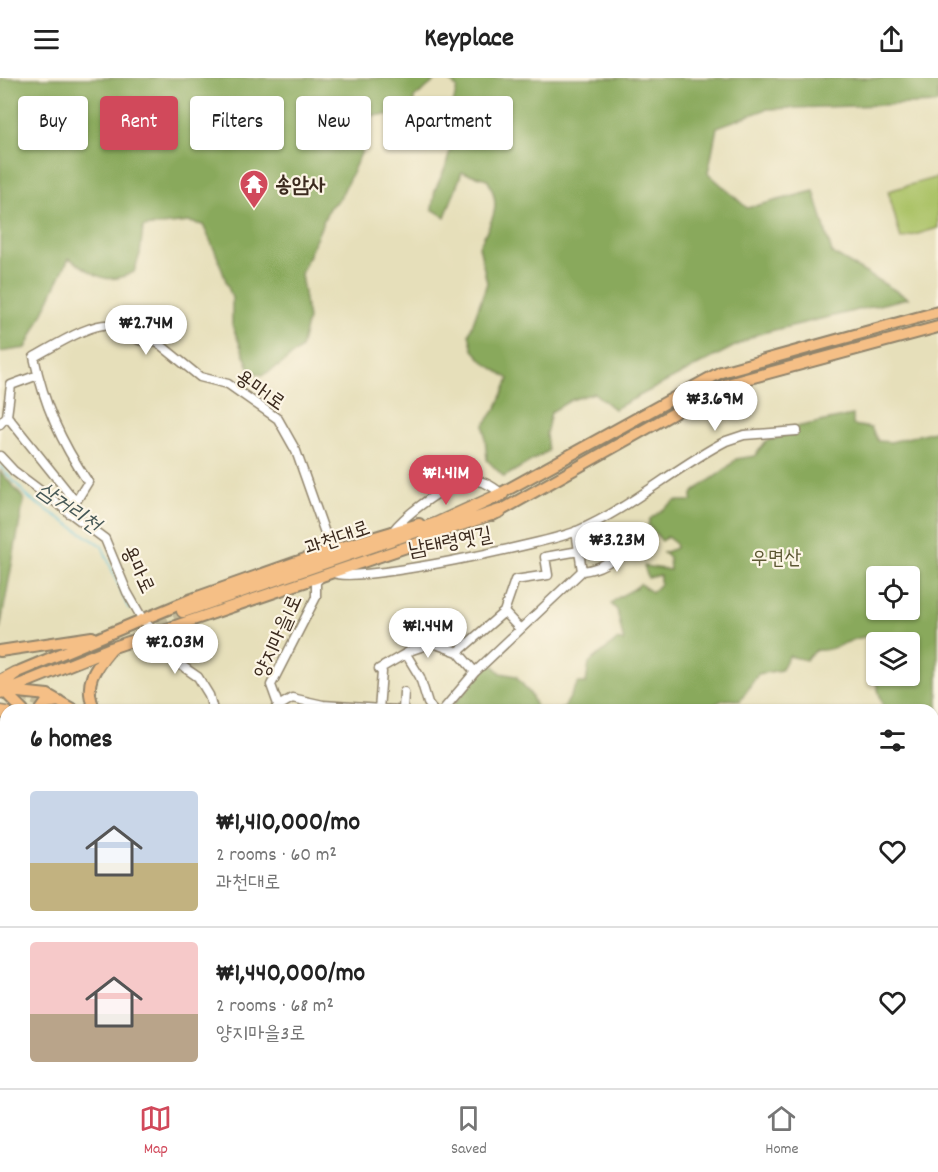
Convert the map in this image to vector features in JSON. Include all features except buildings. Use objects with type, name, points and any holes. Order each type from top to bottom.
[{"type":"highway","name":"과천대로","points":[[500,511],[184,613],[436,524],[502,494]]},
{"type":"highway","points":[[1,689],[15,673]]},
{"type":"main road","points":[[15,673],[143,620],[331,550],[502,494],[721,372],[938,312]]},
{"type":"main road","points":[[1,689],[111,648],[334,573],[485,519],[724,385],[938,327]]},
{"type":"main road","points":[[0,651],[101,637]]},
{"type":"main road","points":[[93,704],[90,693],[90,678],[111,648]]},
{"type":"main road","points":[[1,689],[41,693],[66,704]]},
{"type":"main road","points":[[1,689],[17,704]]},
{"type":"main road","points":[[46,704],[62,701]]},
{"type":"street","name":"용마1로","points":[[38,375],[34,357],[65,340],[105,324],[113,325],[142,342],[157,342],[200,377],[228,384],[278,419],[296,451],[331,550]]},
{"type":"street","points":[[0,424],[7,416],[11,385],[38,375],[64,446],[88,482],[69,513]]},
{"type":"street","points":[[7,416],[75,501]]},
{"type":"street","name":"남태령옛길","points":[[334,573],[353,576],[451,560],[576,531],[626,505],[726,441],[744,435],[797,431]]},
{"type":"street","name":"용마로","points":[[0,456],[69,513],[105,539],[143,620],[156,633],[172,659],[198,678],[209,695],[211,704]]},
{"type":"street","points":[[393,531],[402,519],[464,480],[487,483],[502,494]]},
{"type":"street","points":[[576,531],[582,571]]},
{"type":"street","points":[[448,704],[475,672],[582,571],[598,569],[623,550],[618,543],[625,536]]},
{"type":"street","points":[[458,652],[504,612],[515,580],[548,576],[544,557],[579,551]]},
{"type":"street","name":"양지마을1로","points":[[278,704],[271,685],[316,597],[316,582],[321,577]]},
{"type":"street","points":[[504,612],[520,629]]},
{"type":"street","points":[[380,704],[382,672],[379,669],[406,654],[433,643],[458,652],[475,672]]},
{"type":"street","points":[[406,654],[420,677],[429,704]]},
{"type":"street","points":[[403,704],[404,692]]},
{"type":"street","points":[[284,704],[292,698],[319,704]]},
{"type":"green space","points":[[0,78],[938,78],[938,103],[767,109],[717,127],[708,173],[747,208],[814,191],[832,253],[908,298],[758,334],[614,409],[594,393],[571,400],[551,412],[546,434],[548,451],[504,477],[487,460],[484,425],[497,407],[509,379],[484,362],[473,350],[469,334],[487,283],[479,246],[494,213],[492,189],[487,179],[462,172],[445,217],[432,209],[435,190],[446,166],[450,150],[513,150],[513,96],[455,96],[457,88],[448,79],[436,80],[416,96],[383,96],[383,115],[373,115],[371,122],[371,96],[296,96],[296,150],[363,150],[340,198],[329,208],[301,274],[308,319],[301,348],[279,366],[263,375],[251,372],[232,325],[232,298],[216,253],[203,225],[189,222],[143,227],[140,254],[134,272],[124,276],[100,277],[69,258],[26,348],[0,352]]},
{"type":"green space","points":[[938,177],[938,228],[901,239],[888,191]]},
{"type":"green space","name":"우면산","points":[[853,415],[853,425],[871,428],[878,441],[891,442],[938,430],[938,704],[882,704],[877,686],[920,686],[920,632],[866,632],[866,637],[857,638],[830,649],[816,650],[806,660],[789,656],[781,670],[758,674],[740,701],[724,700],[716,704],[566,704],[578,683],[586,683],[589,663],[617,640],[624,642],[617,610],[611,604],[640,584],[652,592],[660,584],[660,575],[648,578],[644,566],[670,570],[669,557],[663,553],[676,548],[675,543],[667,537],[662,541],[648,525],[650,519],[675,501],[692,501],[692,494],[698,489],[736,459],[755,456],[766,441],[778,438],[782,430]]},
{"type":"green space","points":[[0,471],[24,499],[0,629]]},
{"type":"green space","points":[[487,666],[494,666],[501,673],[516,676],[531,695],[535,704],[454,704]]},
{"type":"waterway","name":"삼거리천","points":[[0,466],[30,499],[102,546],[129,610]]},
{"type":"tunnel","points":[[141,633],[185,616]]},
{"type":"tunnel","points":[[22,696],[41,704]]},
{"type":"place","name":"송암사","points":[[254,210]]}]
